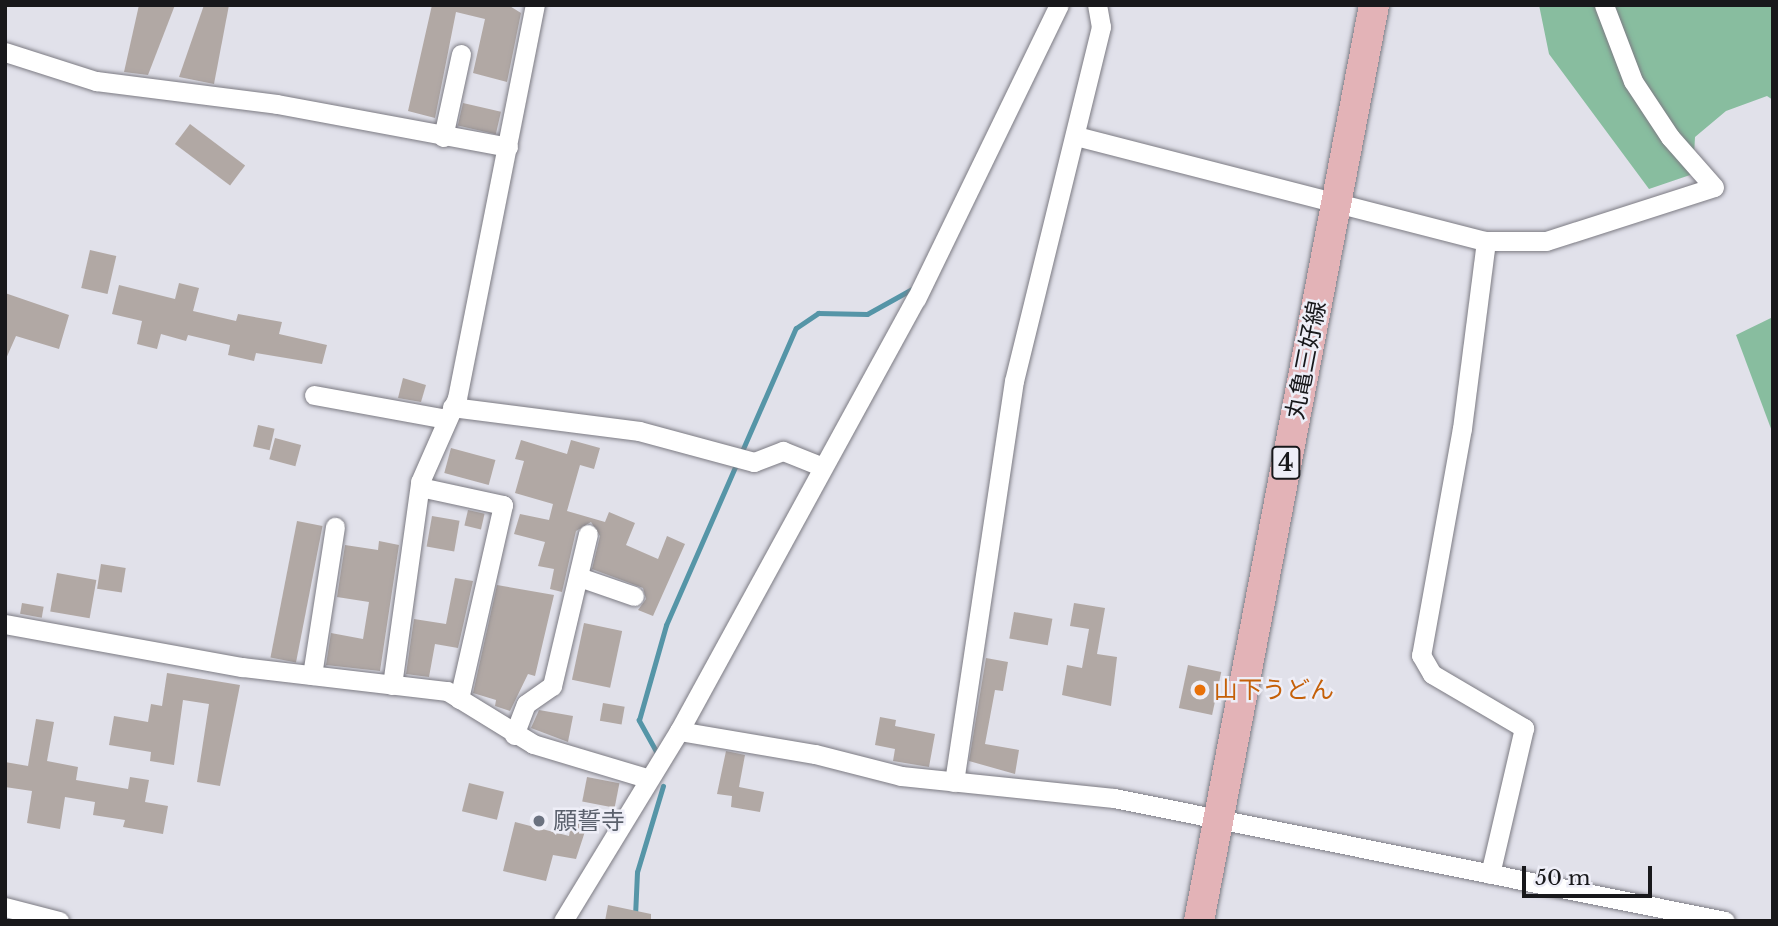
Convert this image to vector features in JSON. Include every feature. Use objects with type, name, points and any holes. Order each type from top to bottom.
[{"type":"main road","name":"丸亀三好線","points":[[1199,921],[1374,5]]},
{"type":"street","points":[[392,685],[420,487],[449,413],[508,146],[535,5]]},
{"type":"street","points":[[563,921],[646,778],[679,731],[915,299],[1059,5]]},
{"type":"street","points":[[954,782],[1014,381],[1053,211],[1076,136],[1101,27],[1097,5]]},
{"type":"street","points":[[1076,136],[1486,241],[1546,241],[1714,187],[1670,137],[1633,80],[1609,31],[1604,5]]},
{"type":"street","points":[[5,52],[96,81],[277,104],[443,137],[508,146]]},
{"type":"street","points":[[443,137],[461,54]]},
{"type":"street","points":[[1486,241],[1462,428],[1421,655],[1432,674],[1524,727],[1490,874]]},
{"type":"street","points":[[314,395],[449,413],[639,431],[754,462],[783,451],[823,467]]},
{"type":"street","points":[[420,487],[503,505],[459,699]]},
{"type":"street","points":[[312,675],[335,527]]},
{"type":"street","points":[[514,735],[526,704],[552,686],[588,534]]},
{"type":"street","points":[[579,577],[634,596]]},
{"type":"street","points":[[5,624],[49,636],[312,675],[447,691],[514,735],[646,778]]},
{"type":"street","points":[[679,731],[954,782],[1114,798],[1725,921]]},
{"type":"street","points":[[5,906],[59,921]]},
{"type":"green space","points":[[1539,5],[1773,5],[1773,100],[1767,96],[1726,111],[1695,137],[1693,174],[1649,189],[1549,54]]},
{"type":"green space","points":[[1773,317],[1773,434],[1736,335]]},
{"type":"building","points":[[139,5],[175,5],[148,75],[124,72]]},
{"type":"building","points":[[204,5],[229,5],[214,84],[179,77]]},
{"type":"building","points":[[432,5],[508,5],[521,13],[507,82],[473,73],[485,19],[456,12],[435,118],[408,111]]},
{"type":"building","points":[[463,103],[501,112],[496,134],[458,125]]},
{"type":"building","points":[[190,124],[245,166],[230,185],[175,144]]},
{"type":"building","points":[[90,250],[116,256],[108,294],[81,288]]},
{"type":"building","points":[[179,283],[199,288],[193,311],[236,321],[238,314],[282,322],[279,334],[327,345],[322,364],[256,353],[254,361],[228,355],[230,345],[188,335],[186,341],[161,334],[157,349],[137,344],[142,321],[112,314],[119,285],[175,299]]},
{"type":"building","points":[[5,293],[69,315],[59,349],[16,336],[5,361]]},
{"type":"building","points":[[403,378],[426,385],[421,402],[398,398]]},
{"type":"building","points":[[258,425],[275,429],[270,450],[253,446]]},
{"type":"building","points":[[275,438],[301,445],[295,466],[269,459]]},
{"type":"building","points":[[521,440],[567,454],[571,440],[600,448],[594,469],[580,465],[567,511],[605,522],[609,512],[635,523],[626,545],[658,559],[667,536],[685,544],[653,616],[638,610],[646,599],[643,588],[592,569],[600,536],[591,522],[576,531],[562,592],[550,589],[554,569],[538,566],[545,542],[514,534],[520,514],[549,520],[553,504],[515,493],[524,461],[515,459]]},
{"type":"building","points":[[451,448],[495,460],[489,485],[444,473]]},
{"type":"building","points":[[468,510],[485,514],[481,529],[464,526]]},
{"type":"building","points":[[432,516],[460,521],[454,551],[427,547]]},
{"type":"building","points":[[297,521],[323,526],[296,662],[270,657]]},
{"type":"building","points":[[379,541],[399,545],[380,671],[326,665],[331,633],[363,639],[369,602],[337,597],[345,545],[378,550]]},
{"type":"building","points":[[101,564],[126,568],[122,593],[97,589]]},
{"type":"building","points":[[57,573],[96,580],[90,618],[50,611]]},
{"type":"building","points":[[455,578],[473,581],[458,648],[435,644],[429,677],[406,674],[414,619],[446,624]]},
{"type":"building","points":[[497,585],[554,595],[535,676],[528,674],[510,711],[495,706],[496,700],[473,693]]},
{"type":"building","points":[[22,603],[44,607],[42,618],[20,614]]},
{"type":"building","points":[[1074,603],[1105,608],[1097,654],[1117,657],[1111,706],[1062,695],[1067,665],[1082,668],[1089,629],[1070,626]]},
{"type":"building","points":[[1014,612],[1052,619],[1048,645],[1009,639]]},
{"type":"building","points":[[584,623],[622,631],[610,688],[572,680]]},
{"type":"building","points":[[986,658],[1008,662],[1003,691],[995,690],[985,744],[1019,750],[1015,774],[969,761]]},
{"type":"building","name":"山下うどん","points":[[1188,665],[1221,672],[1212,715],[1179,708]]},
{"type":"building","points":[[167,673],[240,685],[220,786],[197,782],[209,704],[183,700],[174,765],[150,761],[151,752],[109,745],[114,716],[148,722],[151,704],[162,706]]},
{"type":"building","points":[[603,703],[625,707],[622,725],[600,721]]},
{"type":"building","points":[[539,710],[573,716],[568,742],[531,728]]},
{"type":"building","points":[[880,717],[896,720],[895,726],[935,734],[929,767],[893,761],[895,749],[875,745]]},
{"type":"building","points":[[36,719],[54,722],[47,761],[78,767],[76,780],[128,789],[130,777],[149,780],[145,802],[168,806],[163,834],[123,827],[125,820],[93,815],[95,802],[65,797],[60,829],[27,823],[32,791],[5,787],[5,762],[28,766]]},
{"type":"building","points":[[726,751],[745,755],[739,787],[764,792],[760,812],[731,807],[732,796],[717,794]]},
{"type":"building","points":[[587,777],[619,783],[615,808],[582,802]]},
{"type":"building","points":[[469,783],[504,792],[497,820],[462,811]]},
{"type":"building","points":[[574,809],[591,813],[576,859],[553,855],[546,881],[503,871],[515,822],[569,836]]},
{"type":"building","points":[[608,905],[651,914],[651,921],[605,921]]},
{"type":"waterway","points":[[657,753],[639,720],[666,625],[796,328],[818,313],[867,314],[912,289]]},
{"type":"waterway","points":[[635,916],[637,872],[663,786]]},
{"type":"place","name":"山下うどん","points":[[1200,690]]},
{"type":"place","name":"願誓寺","points":[[539,821]]}]
